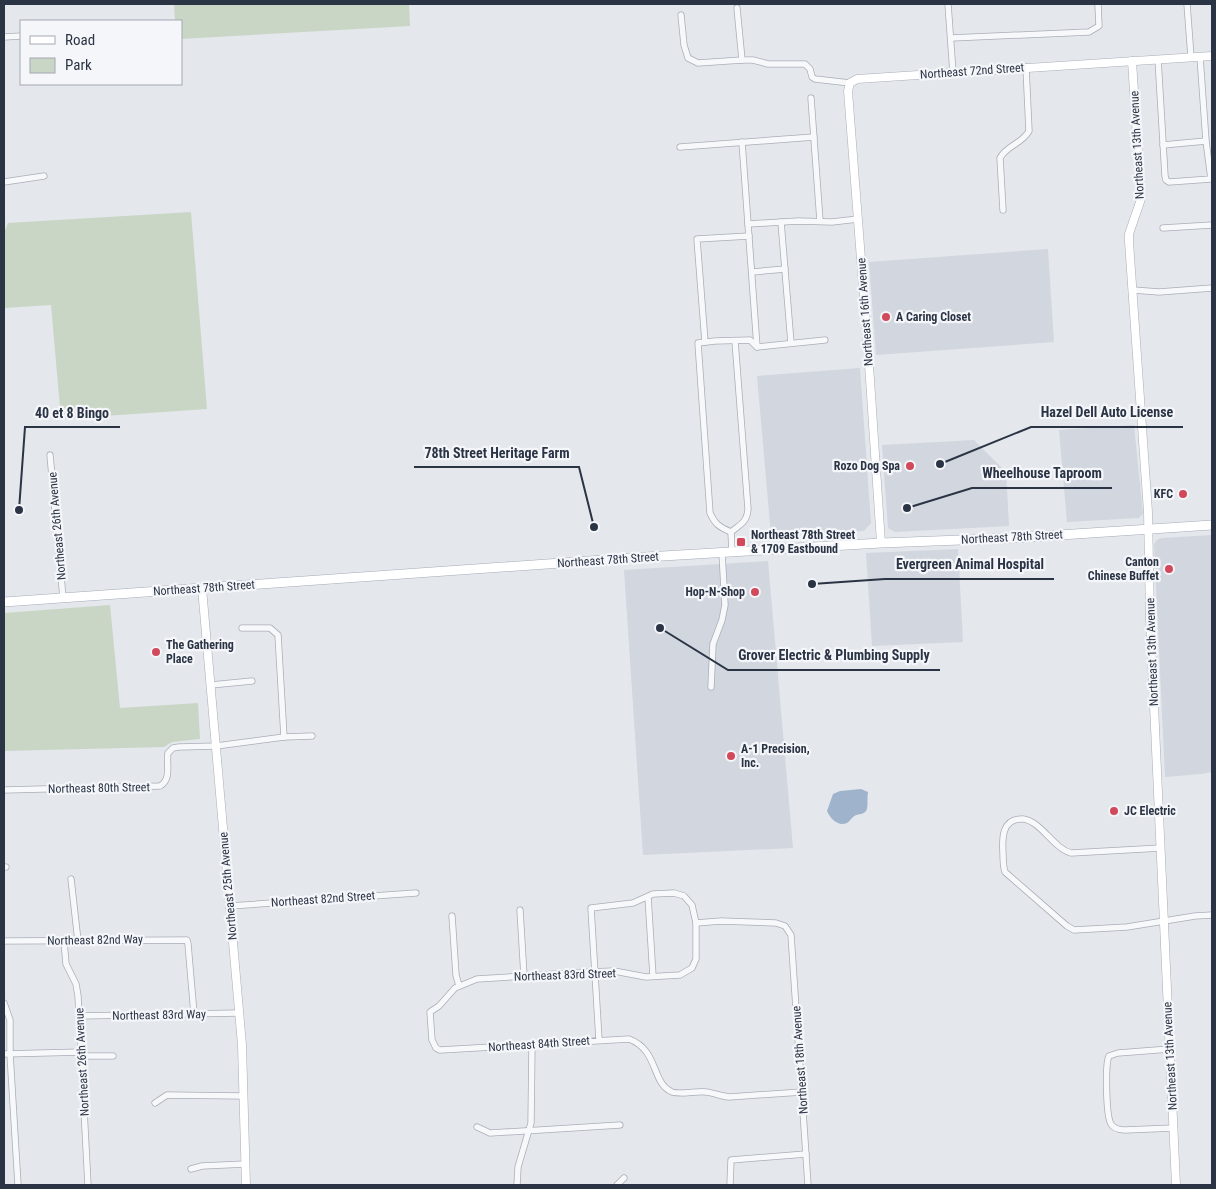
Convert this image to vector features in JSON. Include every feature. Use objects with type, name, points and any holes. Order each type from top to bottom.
[{"type":"main road","name":"Northeast 78th Street","points":[[4,602],[732,552],[881,543],[1014,538],[1212,525]]},
{"type":"street","points":[[948,4],[954,73]]},
{"type":"street","points":[[951,38],[1089,32],[1099,26],[1098,4]]},
{"type":"street","points":[[1187,4],[1191,57]]},
{"type":"street","points":[[681,15],[684,45],[688,58],[698,63],[742,60],[737,8]]},
{"type":"street","points":[[4,37],[20,36]]},
{"type":"street","name":"Northeast 72nd Street","points":[[742,60],[754,60],[768,64],[805,64],[810,68],[812,77],[815,79],[850,83],[857,79],[1212,56]]},
{"type":"street","points":[[1158,59],[1166,180],[1169,182],[1211,179],[1206,141],[1200,57]]},
{"type":"street","name":"Northeast 13th Avenue","points":[[1132,61],[1141,203],[1129,234],[1144,435],[1150,618],[1176,1185]]},
{"type":"street","points":[[1003,210],[1000,158],[1007,148],[1024,138],[1029,131],[1026,67]]},
{"type":"street","name":"Northeast 16th Avenue","points":[[850,83],[848,91],[881,543]]},
{"type":"street","points":[[811,98],[820,222]]},
{"type":"street","points":[[680,147],[814,137]]},
{"type":"street","points":[[1163,145],[1206,141]]},
{"type":"street","points":[[742,142],[758,347]]},
{"type":"street","points":[[4,182],[44,176]]},
{"type":"street","points":[[748,224],[832,222],[858,219]]},
{"type":"street","points":[[781,222],[791,343]]},
{"type":"street","points":[[1163,228],[1212,225]]},
{"type":"street","points":[[705,342],[697,239],[749,236]]},
{"type":"street","points":[[752,272],[785,269]]},
{"type":"street","points":[[1133,290],[1158,292],[1212,288]]},
{"type":"street","points":[[731,532],[747,518],[748,509],[735,340]]},
{"type":"street","points":[[731,532],[714,523],[710,513],[698,343],[750,340],[758,347],[825,340]]},
{"type":"street","name":"Northeast 26th Avenue","points":[[50,455],[63,598]]},
{"type":"street","points":[[731,532],[732,552]]},
{"type":"street","points":[[711,687],[712,650],[725,605],[722,553]]},
{"type":"street","name":"Northeast 25th Avenue","points":[[202,588],[239,1013],[246,1185]]},
{"type":"street","points":[[242,628],[270,628],[278,635],[284,738]]},
{"type":"street","points":[[211,684],[252,681]]},
{"type":"street","name":"Northeast 80th Street","points":[[4,790],[160,786],[167,780],[168,755],[173,748],[216,746],[312,736]]},
{"type":"street","points":[[1161,848],[1071,852],[1062,848],[1027,820],[1014,820],[1006,827],[1002,835],[1004,870],[1067,926],[1074,930],[1127,928],[1212,915]]},
{"type":"street","points":[[71,879],[78,941]]},
{"type":"street","name":"Northeast 82nd Street","points":[[230,906],[416,893]]},
{"type":"street","points":[[599,1040],[590,908],[633,903],[654,894],[674,893],[687,897],[696,923]]},
{"type":"street","points":[[648,897],[653,976]]},
{"type":"street","points":[[520,910],[524,976]]},
{"type":"street","points":[[452,916],[456,975],[460,986]]},
{"type":"street","name":"Northeast 18th Avenue","points":[[696,923],[721,921],[777,923],[785,926],[791,935],[808,1185]]},
{"type":"street","name":"Northeast 83rd Street","points":[[440,1050],[436,1048],[432,1040],[430,1012],[460,986],[480,979],[593,971],[614,970],[640,976],[680,975],[692,968],[696,959],[696,923]]},
{"type":"street","name":"Northeast 82nd Way","points":[[4,941],[187,940],[194,1014]]},
{"type":"street","name":"Northeast 26th Avenue","points":[[64,941],[66,964],[78,990],[88,1185]]},
{"type":"street","points":[[4,1003],[10,1020],[7,1054],[18,1185]]},
{"type":"street","name":"Northeast 83rd Way","points":[[78,1016],[239,1013]]},
{"type":"street","name":"Northeast 84th Street","points":[[440,1050],[629,1039],[637,1042],[643,1048],[651,1059],[661,1083],[672,1092],[704,1092],[729,1097],[802,1092]]},
{"type":"street","points":[[517,1185],[518,1166],[531,1122],[532,1045]]},
{"type":"street","points":[[1170,1049],[1118,1053],[1110,1056],[1106,1065],[1109,1117],[1114,1128],[1125,1130],[1174,1128]]},
{"type":"street","points":[[7,1054],[81,1052],[87,1056],[113,1056]]},
{"type":"street","points":[[155,1102],[167,1095],[243,1096]]},
{"type":"street","points":[[477,1127],[490,1133],[620,1125]]},
{"type":"street","points":[[730,1185],[731,1160],[806,1154]]},
{"type":"street","points":[[191,1169],[202,1166],[245,1164]]},
{"type":"street","points":[[617,1185],[624,1178]]},
{"type":"shaded area","points":[[1048,249],[1054,342],[876,355],[869,262]]},
{"type":"shaded area","points":[[860,368],[871,523],[864,531],[771,535],[757,376]]},
{"type":"shaded area","points":[[1134,425],[1143,514],[1139,518],[1067,522],[1059,430]]},
{"type":"shaded area","points":[[974,440],[1006,472],[1009,526],[895,532],[888,528],[882,445]]},
{"type":"shaded area","points":[[1212,535],[1212,772],[1165,777],[1154,544],[1162,538]]},
{"type":"shaded area","points":[[958,549],[963,642],[872,646],[866,553]]},
{"type":"shaded area","points":[[768,561],[793,848],[643,855],[624,570]]},
{"type":"green space","points":[[174,4],[409,4],[410,26],[182,39],[182,20],[175,20]]},
{"type":"green space","points":[[191,212],[207,409],[61,419],[51,305],[4,308],[4,233],[8,223]]},
{"type":"green space","points":[[110,605],[120,708],[198,703],[200,739],[172,742],[164,747],[4,751],[4,613]]},
{"type":"water","points":[[861,789],[868,792],[867,809],[865,812],[856,815],[844,824],[835,821],[827,811],[833,794],[840,791]]},
{"type":"place","name":"A Caring Closet","points":[[886,317]]},
{"type":"place","name":"Hazel Dell Auto License","points":[[940,464]]},
{"type":"place","name":"Rozo Dog Spa","points":[[910,466]]},
{"type":"place","name":"KFC","points":[[1183,494]]},
{"type":"place","name":"Wheelhouse Taproom","points":[[907,508]]},
{"type":"place","name":"40 et 8 Bingo","points":[[19,510]]},
{"type":"place","name":"78th Street Heritage Farm","points":[[594,527]]},
{"type":"place","name":"Northeast 78th Street & 1709 Eastbound","points":[[741,542]]},
{"type":"place","name":"Canton Chinese Buffet","points":[[1169,569]]},
{"type":"place","name":"Evergreen Animal Hospital","points":[[812,584]]},
{"type":"place","name":"Hop-N-Shop","points":[[755,592]]},
{"type":"place","name":"Grover Electric & Plumbing Supply","points":[[660,628]]},
{"type":"place","name":"The Gathering Place","points":[[156,652]]},
{"type":"place","name":"A-1 Precision, Inc.","points":[[731,756]]},
{"type":"place","name":"JC Electric","points":[[1114,811]]}]
